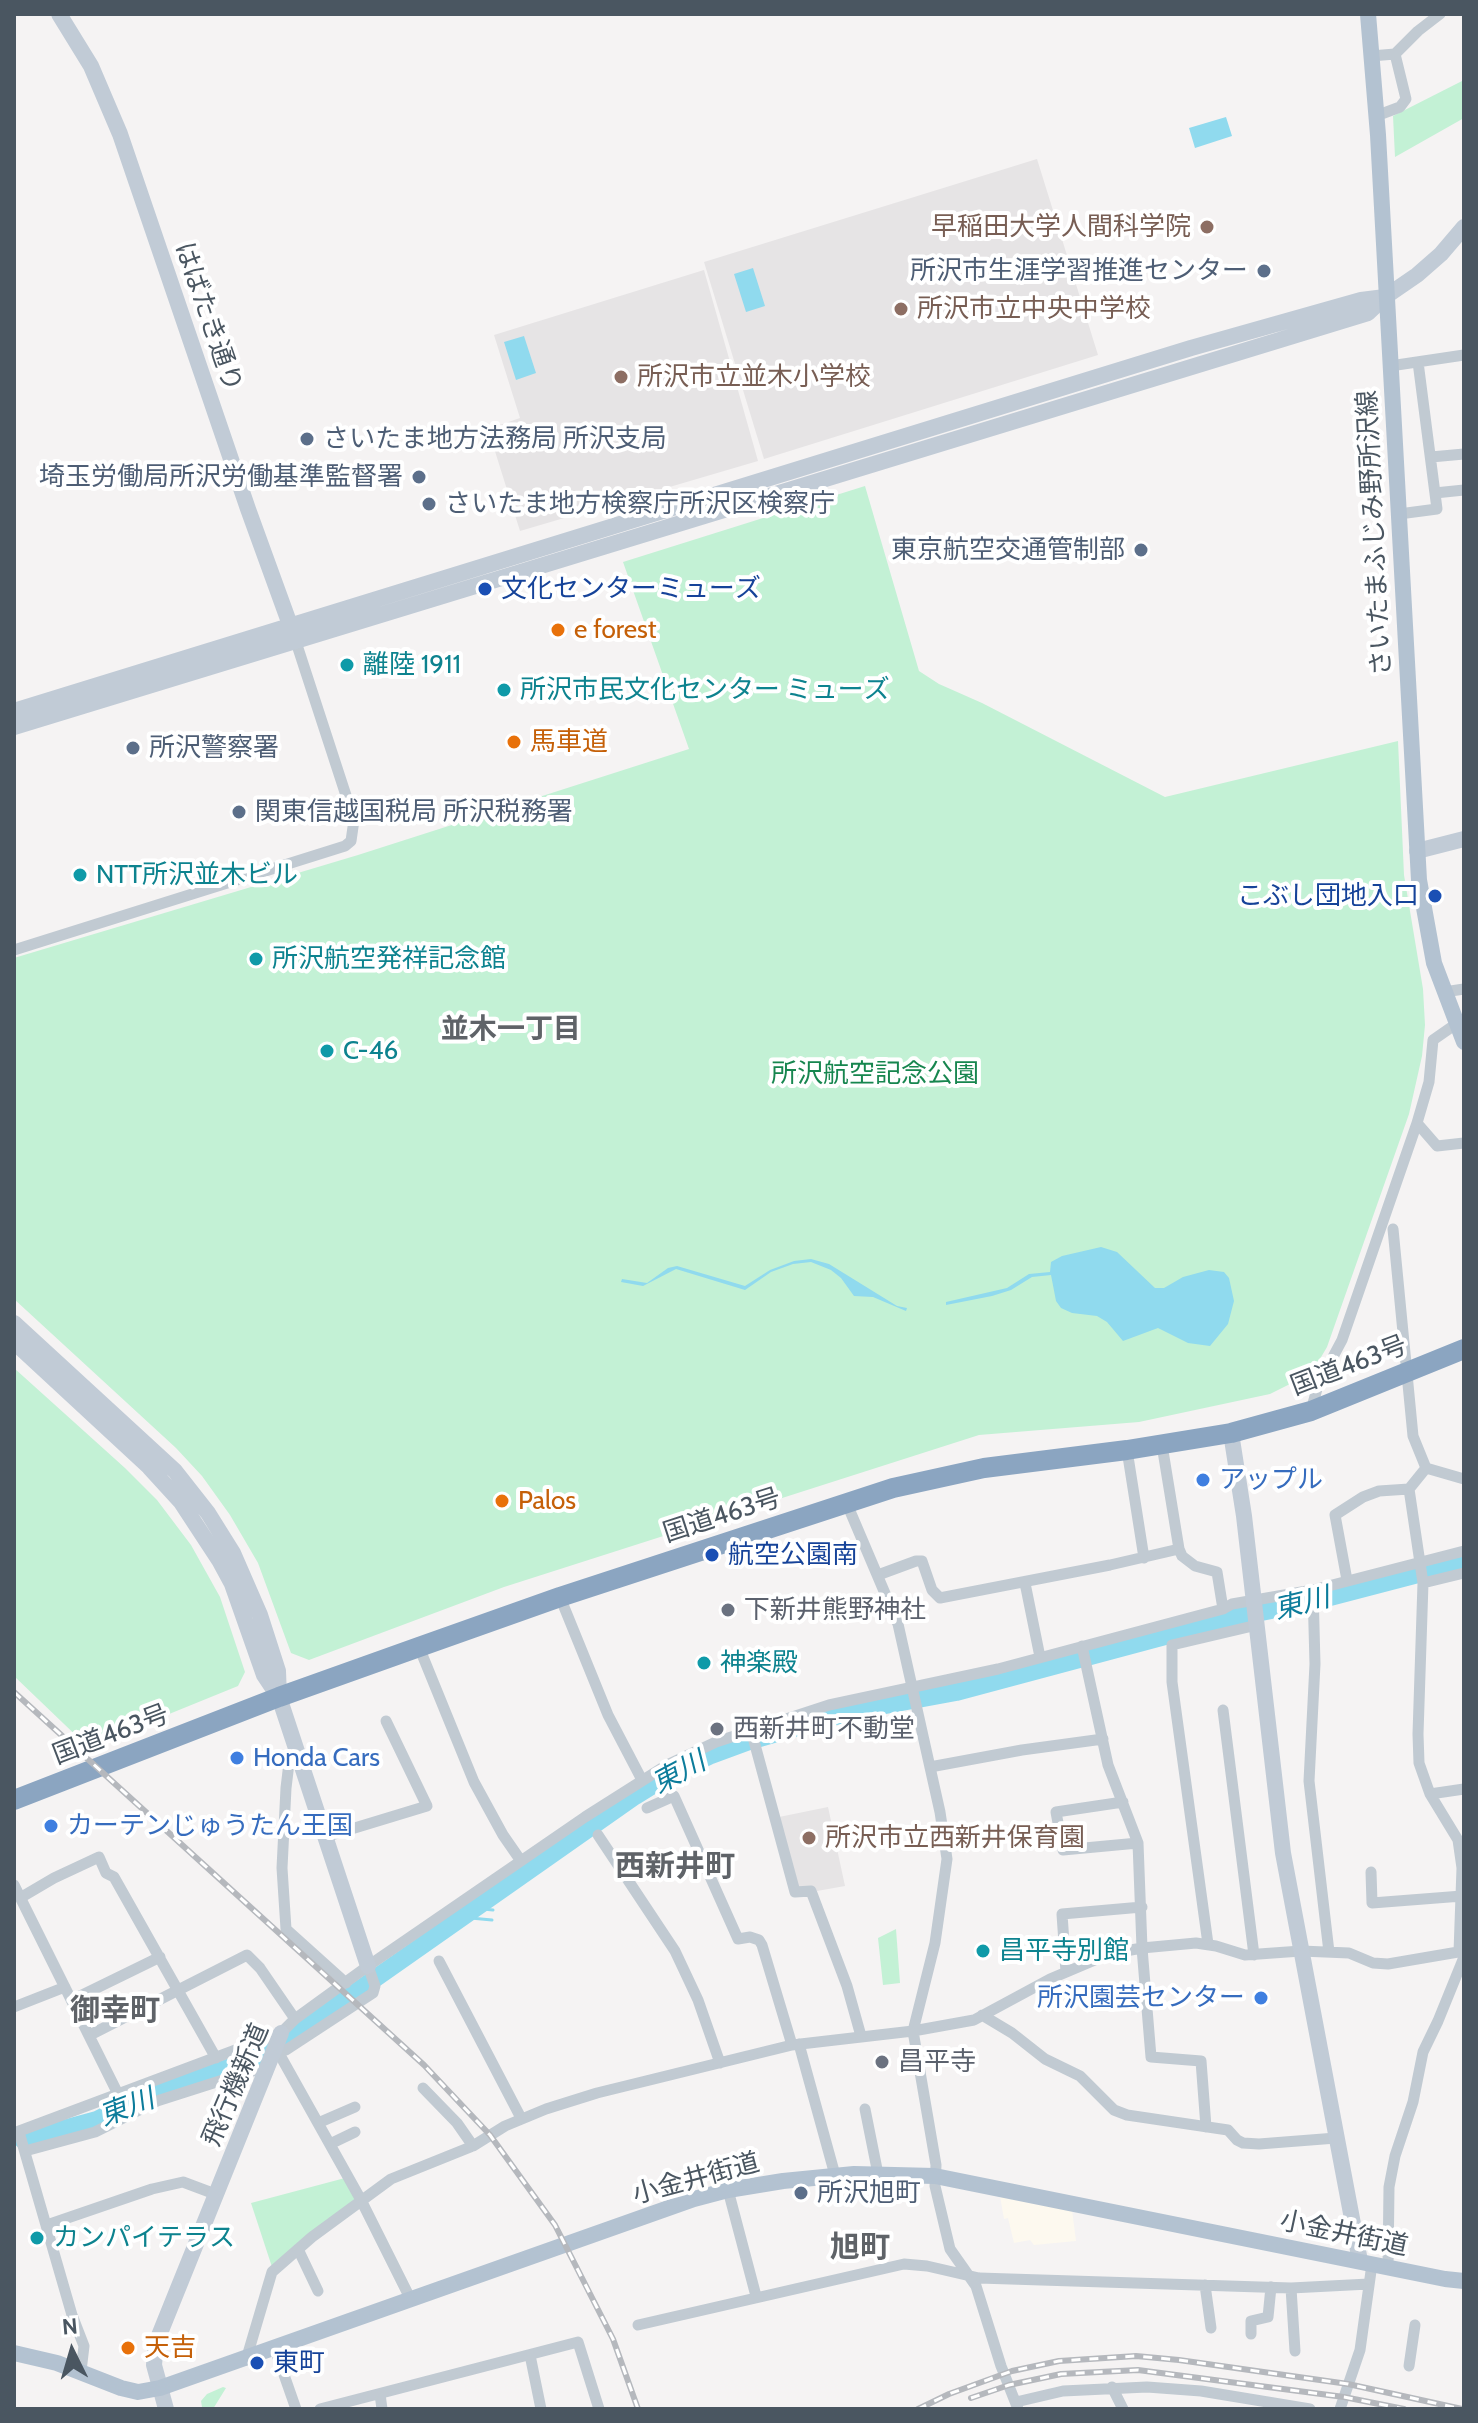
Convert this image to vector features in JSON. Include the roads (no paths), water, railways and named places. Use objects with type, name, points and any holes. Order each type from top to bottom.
[{"type":"highway","name":"国道463号","points":[[14,1800],[279,1697],[419,1647],[560,1597],[847,1504],[943,1475],[1231,1433],[1311,1411],[1464,1349]]},
{"type":"main road","name":"さいたまふじみ野所沢線","points":[[1368,14],[1417,851],[1423,912],[1434,963],[1464,1042]]},
{"type":"main road","name":"小金井街道","points":[[14,2353],[81,2371],[121,2388],[138,2392],[160,2388],[728,2190],[835,2175],[935,2176],[1464,2281]]},
{"type":"street","name":"はばたき通り","points":[[59,14],[91,66],[120,134],[296,642]]},
{"type":"street","points":[[1371,56],[1395,54],[1440,14]]},
{"type":"street","points":[[1376,116],[1400,107],[1406,99],[1395,54]]},
{"type":"street","points":[[14,727],[800,484],[1368,313],[1441,254],[1464,227]]},
{"type":"street","points":[[14,711],[1191,348],[1361,300],[1385,297]]},
{"type":"street","points":[[1390,366],[1464,355]]},
{"type":"street","points":[[1399,514],[1437,509],[1418,362]]},
{"type":"street","points":[[1431,457],[1464,454]]},
{"type":"street","points":[[1435,493],[1464,490]]},
{"type":"street","points":[[14,950],[345,846],[351,841],[354,820],[296,642]]},
{"type":"street","points":[[1417,851],[1464,839]]},
{"type":"street","points":[[1444,992],[1464,989]]},
{"type":"street","points":[[1311,1411],[1318,1385],[1342,1340],[1417,1123],[1429,1082],[1433,1040],[1456,1024]]},
{"type":"street","points":[[1417,1123],[1437,1146],[1464,1143]]},
{"type":"street","points":[[1393,1229],[1413,1436],[1426,1468]]},
{"type":"street","points":[[14,1323],[157,1453],[208,1513],[233,1553],[260,1615],[278,1671],[279,1697]]},
{"type":"street","points":[[14,1342],[149,1467],[181,1502],[232,1584],[264,1675],[279,1697],[374,1985],[373,1993],[286,2050],[277,2043]]},
{"type":"street","points":[[1231,1433],[1283,1853],[1336,2138],[1373,2264]]},
{"type":"street","points":[[1162,1445],[1179,1549],[1182,1556],[1195,1566],[1217,1572],[1223,1609]]},
{"type":"street","points":[[1127,1450],[1144,1558]]},
{"type":"street","points":[[1426,1468],[1464,1479]]},
{"type":"street","points":[[1347,1580],[1335,1515],[1379,1491],[1409,1489],[1426,1468]]},
{"type":"street","points":[[1340,2409],[1360,2350],[1369,2284],[1395,2156],[1413,2102],[1423,2052],[1462,1953],[1462,1868],[1458,1840],[1430,1794],[1419,1763],[1422,1572],[1409,1489]]},
{"type":"street","points":[[847,1504],[898,1624],[943,1832],[947,1866],[931,1966],[913,2031],[936,2165],[938,2199],[950,2249],[971,2276],[1017,2406],[1063,2391],[1112,2387],[1201,2391],[1310,2409]]},
{"type":"street","points":[[878,1575],[922,1561],[932,1590],[940,1598],[1179,1549]]},
{"type":"street","points":[[1422,1572],[1464,1551]]},
{"type":"street","points":[[1208,1944],[1172,1682],[1172,1645],[1347,1580],[1422,1572],[1464,1573]]},
{"type":"street","points":[[1025,1583],[1040,1657]]},
{"type":"street","points":[[1314,1592],[1309,1781],[1329,1952]]},
{"type":"street","points":[[560,1597],[608,1715],[642,1780]]},
{"type":"street","name":"飛行機新道","points":[[166,2409],[154,2365],[156,2343],[277,2043],[295,2019],[521,1861],[642,1780],[695,1751],[829,1705],[915,1696],[1040,1657],[1223,1609],[1255,1613]]},
{"type":"street","points":[[419,1647],[474,1782],[521,1861]]},
{"type":"street","points":[[1082,1648],[1108,1765],[1138,1843],[1151,2057],[1201,2061],[1206,2127]]},
{"type":"street","points":[[1223,1710],[1254,1955]]},
{"type":"street","points":[[325,1837],[427,1806],[386,1721]]},
{"type":"street","points":[[752,1732],[795,1892],[811,1891],[847,1986],[861,2036]]},
{"type":"street","points":[[930,1767],[1103,1739]]},
{"type":"street","points":[[297,1748],[289,1763],[286,1788],[282,1868],[286,1929],[346,1983]]},
{"type":"street","points":[[1430,1794],[1464,1789]]},
{"type":"street","points":[[647,1808],[674,1796],[738,1939],[750,1937],[759,1940],[762,1945],[835,2175]]},
{"type":"street","points":[[1123,1802],[1056,1812],[1063,1850],[1138,1843]]},
{"type":"street","points":[[598,1835],[675,1951],[698,2000],[720,2063]]},
{"type":"street","points":[[118,2094],[16,1892],[99,1857],[106,1873],[114,1877],[216,2058]]},
{"type":"street","points":[[1371,1872],[1372,1903],[1462,1896]]},
{"type":"street","points":[[1066,1972],[1062,1914],[1142,1907]]},
{"type":"street","points":[[246,2360],[272,2272],[298,2249],[391,2179],[473,2146],[521,2118],[597,2093],[796,2045],[913,2031],[974,2020],[1012,1997],[1066,1972],[1109,1954],[1142,1948],[1208,1944],[1254,1955],[1301,1951],[1349,1953],[1373,1963],[1388,1964],[1462,1953]]},
{"type":"street","points":[[90,2035],[249,1955],[295,2019]]},
{"type":"street","points":[[72,2000],[160,1957]]},
{"type":"street","points":[[439,1961],[521,2118]]},
{"type":"street","points":[[14,2007],[65,1987]]},
{"type":"street","points":[[982,2015],[1012,2033],[1045,2059],[1080,2076],[1114,2110],[1127,2115],[1228,2130],[1243,2143],[1336,2138]]},
{"type":"street","points":[[20,2139],[118,2094],[216,2058],[277,2043]]},
{"type":"street","points":[[277,2043],[281,2057],[361,2200],[411,2300]]},
{"type":"street","points":[[20,2139],[95,2132],[157,2101],[251,2071],[267,2070]]},
{"type":"street","points":[[423,2088],[457,2123],[473,2146]]},
{"type":"street","points":[[318,2123],[355,2107]]},
{"type":"street","points":[[865,2109],[878,2174]]},
{"type":"street","points":[[330,2144],[355,2132]]},
{"type":"street","points":[[20,2139],[84,2346],[81,2371]]},
{"type":"street","points":[[47,2225],[152,2189],[183,2182],[215,2194]]},
{"type":"street","points":[[728,2190],[756,2296]]},
{"type":"street","points":[[298,2249],[318,2291]]},
{"type":"street","points":[[927,2266],[947,2260],[954,2254]]},
{"type":"street","points":[[638,2325],[904,2264],[971,2276],[1291,2288],[1369,2284]]},
{"type":"street","points":[[1205,2285],[1211,2328]]},
{"type":"street","points":[[1251,2334],[1251,2321],[1268,2317],[1271,2287]]},
{"type":"street","points":[[1291,2288],[1295,2351]]},
{"type":"street","points":[[1409,2366],[1415,2325]]},
{"type":"street","points":[[320,2409],[578,2342],[599,2409]]},
{"type":"street","points":[[275,2349],[296,2409]]},
{"type":"street","points":[[530,2355],[541,2409]]},
{"type":"street","points":[[1112,2387],[1123,2409]]},
{"type":"street","points":[[380,2394],[382,2409]]},
{"type":"water","points":[[1226,117],[1232,136],[1195,148],[1189,128]]},
{"type":"water","points":[[753,268],[765,306],[746,312],[734,274]]},
{"type":"water","points":[[524,336],[536,373],[516,380],[504,342]]},
{"type":"water","points":[[1101,1247],[1117,1252],[1155,1288],[1164,1288],[1183,1277],[1209,1270],[1224,1272],[1229,1278],[1234,1301],[1228,1324],[1210,1346],[1188,1343],[1158,1328],[1123,1341],[1107,1322],[1097,1316],[1072,1313],[1061,1308],[1056,1301],[1051,1275],[1032,1277],[1011,1290],[992,1296],[946,1305],[946,1302],[1007,1288],[1029,1274],[1050,1272],[1051,1262],[1062,1256]]},
{"type":"water","points":[[811,1259],[829,1264],[897,1306],[907,1308],[906,1311],[873,1297],[854,1296],[831,1270],[811,1262],[793,1264],[771,1272],[745,1290],[676,1269],[643,1286],[621,1282],[622,1279],[647,1283],[668,1268],[677,1266],[745,1286],[770,1270],[794,1261]]},
{"type":"waterway","name":"東川","points":[[23,2140],[97,2120],[132,2102],[256,2058],[296,2034],[635,1796],[711,1755],[853,1711],[956,1692],[1236,1617],[1307,1603],[1464,1562]]},
{"type":"waterway","points":[[473,1908],[493,1910]]},
{"type":"waterway","points":[[460,1917],[492,1920]]},
{"type":"railway","points":[[14,1692],[424,2065],[490,2135],[555,2225],[613,2339],[638,2409]]},
{"type":"railway","points":[[918,2409],[1012,2371],[1059,2361],[1136,2356],[1348,2384],[1462,2409]]},
{"type":"railway","points":[[971,2398],[1009,2385],[1061,2374],[1138,2370],[1344,2397],[1404,2409]]},
{"type":"place","name":"早稲田大学人間科学院","points":[[1207,227]]},
{"type":"place","name":"所沢市生涯学習推進センター","points":[[1264,271]]},
{"type":"place","name":"所沢市立中央中学校","points":[[901,309]]},
{"type":"place","name":"所沢市立並木小学校","points":[[621,377]]},
{"type":"place","name":"さいたま地方法務局 所沢支局","points":[[307,439]]},
{"type":"place","name":"埼玉労働局所沢労働基準監督署","points":[[419,477]]},
{"type":"place","name":"さいたま地方検察庁所沢区検察庁","points":[[429,504]]},
{"type":"place","name":"東京航空交通管制部","points":[[1141,550]]},
{"type":"place","name":"文化センターミューズ","points":[[485,589]]},
{"type":"place","name":"e forest","points":[[558,630]]},
{"type":"place","name":"離陸 1911","points":[[347,665]]},
{"type":"place","name":"所沢市民文化センター ミューズ","points":[[504,690]]},
{"type":"place","name":"馬車道","points":[[514,742]]},
{"type":"place","name":"所沢警察署","points":[[133,748]]},
{"type":"place","name":"関東信越国税局 所沢税務署","points":[[239,812]]},
{"type":"place","name":"NTT所沢並木ビル","points":[[80,875]]},
{"type":"place","name":"こぶし団地入口","points":[[1435,896]]},
{"type":"place","name":"所沢航空発祥記念館","points":[[256,959]]},
{"type":"place","name":"C-46","points":[[327,1051]]},
{"type":"place","name":"アップル","points":[[1203,1480]]},
{"type":"place","name":"Palos","points":[[502,1501]]},
{"type":"place","name":"航空公園南","points":[[712,1555]]},
{"type":"place","name":"下新井熊野神社","points":[[728,1610]]},
{"type":"place","name":"神楽殿","points":[[704,1663]]},
{"type":"place","name":"西新井町不動堂","points":[[717,1729]]},
{"type":"place","name":"Honda Cars","points":[[237,1758]]},
{"type":"place","name":"カーテンじゅうたん王国","points":[[51,1826]]},
{"type":"place","name":"所沢市立西新井保育園","points":[[809,1838]]},
{"type":"place","name":"昌平寺別館","points":[[983,1951]]},
{"type":"place","name":"所沢園芸センター","points":[[1261,1998]]},
{"type":"place","name":"昌平寺","points":[[882,2062]]},
{"type":"place","name":"所沢旭町","points":[[801,2193]]},
{"type":"place","name":"カンパイテラス","points":[[37,2238]]},
{"type":"place","name":"天吉","points":[[128,2348]]},
{"type":"place","name":"東町","points":[[257,2363]]},
{"type":"district","name":"並木一丁目","points":[[511,1030]]},
{"type":"district","name":"西新井町","points":[[675,1867]]},
{"type":"district","name":"御幸町","points":[[115,2011]]},
{"type":"district","name":"旭町","points":[[860,2248]]},
{"type":"park label","name":"所沢航空記念公園","points":[[875,1074]]}]
